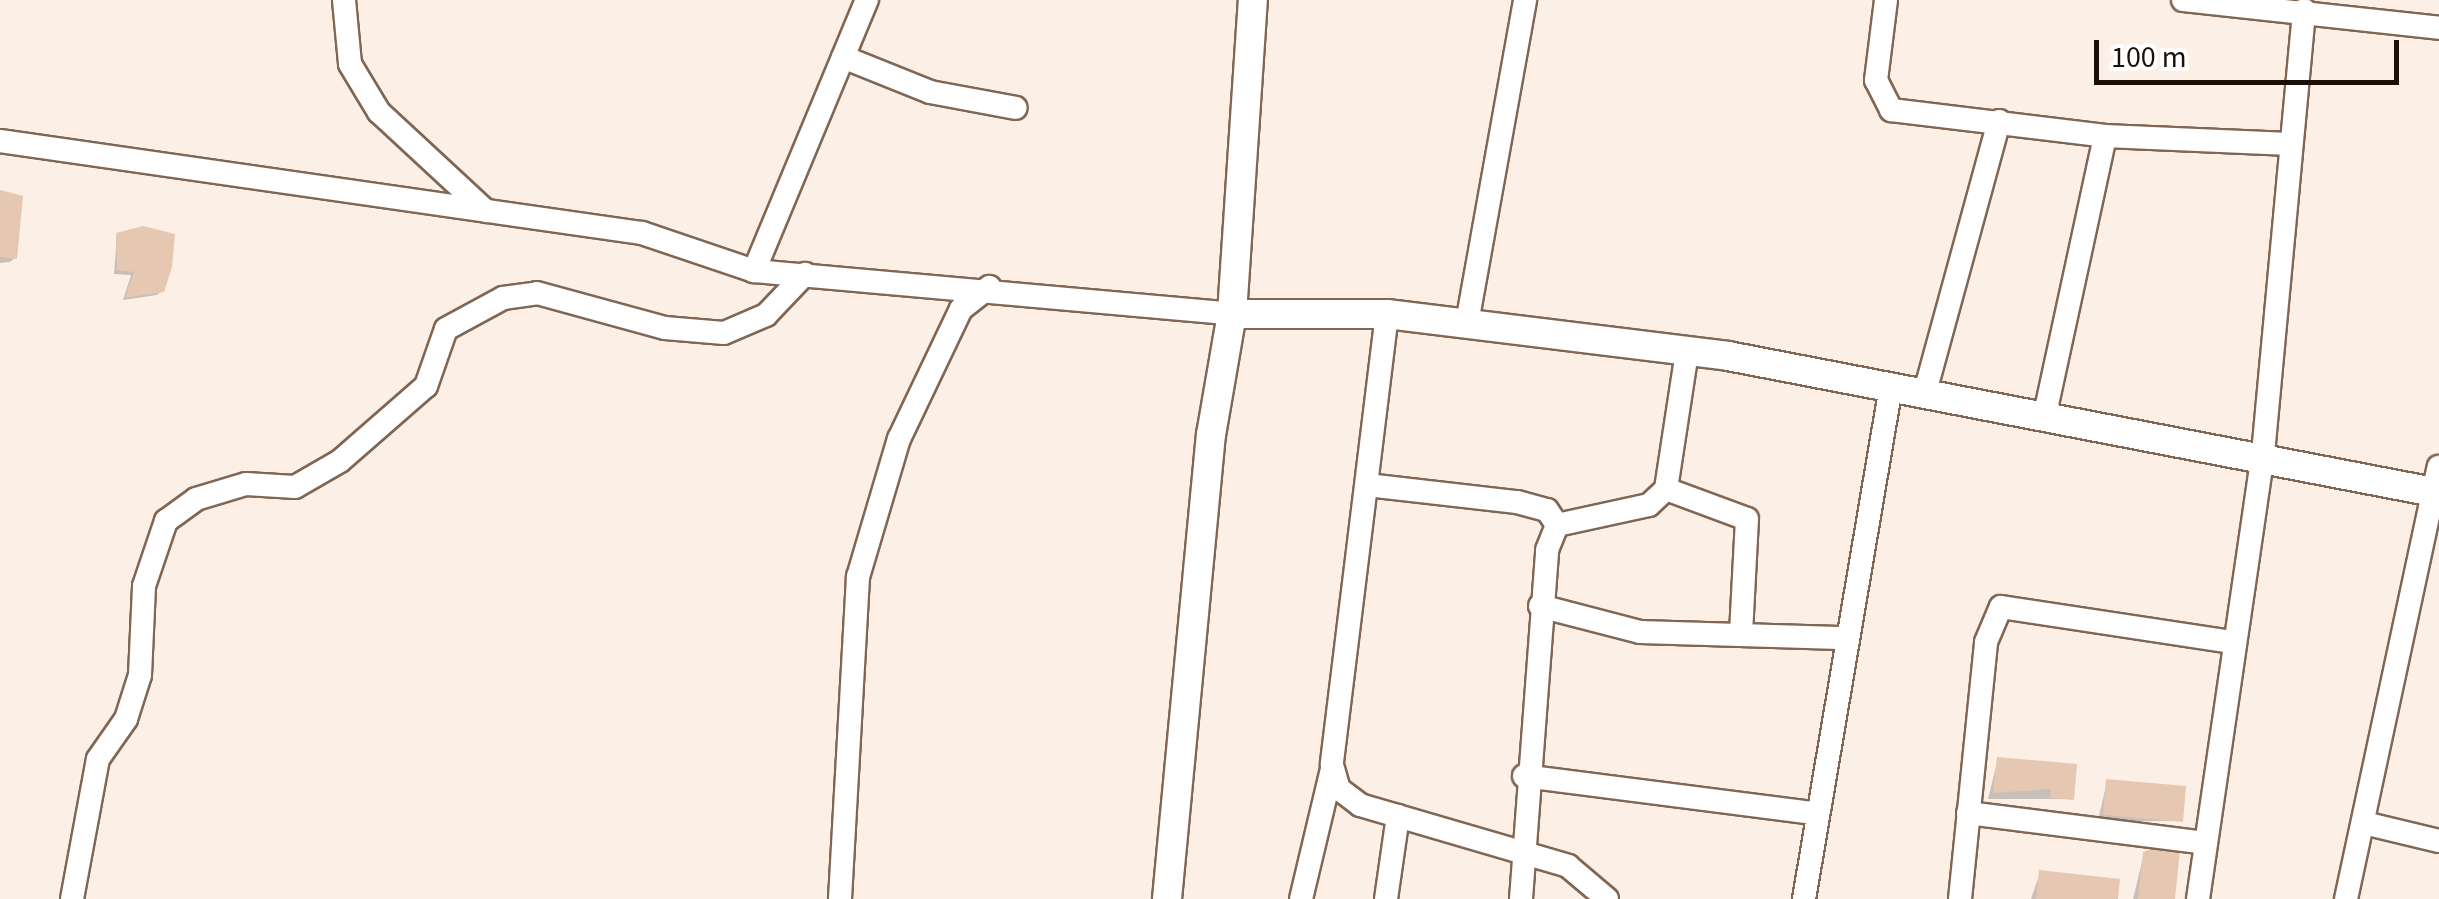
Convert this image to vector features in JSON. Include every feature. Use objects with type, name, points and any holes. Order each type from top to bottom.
[{"type":"street","points":[[344,0],[350,64],[378,112],[486,211]]},
{"type":"street","points":[[754,271],[867,0]]},
{"type":"street","points":[[1167,899],[1211,436],[1232,314],[1253,0]]},
{"type":"street","points":[[1467,323],[1525,0]]},
{"type":"street","points":[[1886,0],[1876,80],[1892,110],[2105,136],[2290,144]]},
{"type":"street","points":[[2183,0],[2304,10],[2439,28]]},
{"type":"street","points":[[2198,899],[2232,642],[2264,454],[2304,10]]},
{"type":"street","points":[[843,57],[930,92],[1016,108]]},
{"type":"street","points":[[1925,392],[1999,121]]},
{"type":"street","points":[[2045,414],[2105,136]]},
{"type":"street","points":[[0,141],[642,233],[754,271],[990,288],[1232,314],[1388,314],[1686,351],[2437,484],[2346,899]]},
{"type":"street","points":[[72,899],[98,759],[126,719],[140,675],[144,586],[166,521],[196,499],[246,484],[295,486],[340,461],[426,386],[446,330],[503,298],[537,293],[677,330],[724,333],[766,315],[804,274]]},
{"type":"street","points":[[840,899],[858,577],[899,440],[961,310],[990,288]]},
{"type":"street","points":[[1301,899],[1332,766],[1388,314]]},
{"type":"street","points":[[1557,526],[1649,504],[1666,488],[1686,351]]},
{"type":"street","points":[[1804,899],[1813,813],[1891,386]]},
{"type":"street","points":[[1367,485],[1517,502],[1548,510],[1557,526],[1540,606],[1524,776],[1520,899]]},
{"type":"street","points":[[1666,488],[1747,520],[1741,635]]},
{"type":"street","points":[[1540,606],[1640,632],[1848,638]]},
{"type":"street","points":[[1960,899],[1986,642],[2002,607],[2232,642]]},
{"type":"street","points":[[1332,766],[1339,789],[1398,816],[1568,866],[1607,899]]},
{"type":"street","points":[[1524,776],[1813,813]]},
{"type":"street","points":[[1968,813],[2205,843]]},
{"type":"street","points":[[1386,899],[1398,816]]},
{"type":"street","points":[[2364,823],[2439,841]]},
{"type":"building","points":[[0,190],[23,196],[17,259],[0,257]]},
{"type":"building","points":[[143,226],[175,234],[172,267],[164,292],[125,298],[134,272],[117,270],[116,233]]},
{"type":"building","points":[[1997,757],[2077,764],[2074,800],[2050,798],[2051,789],[1993,793]]},
{"type":"building","points":[[2106,779],[2186,786],[2183,822],[2103,815]]},
{"type":"building","points":[[2155,847],[2180,850],[2175,899],[2138,899],[2143,852]]},
{"type":"building","points":[[2039,870],[2120,879],[2118,899],[2036,899]]}]
